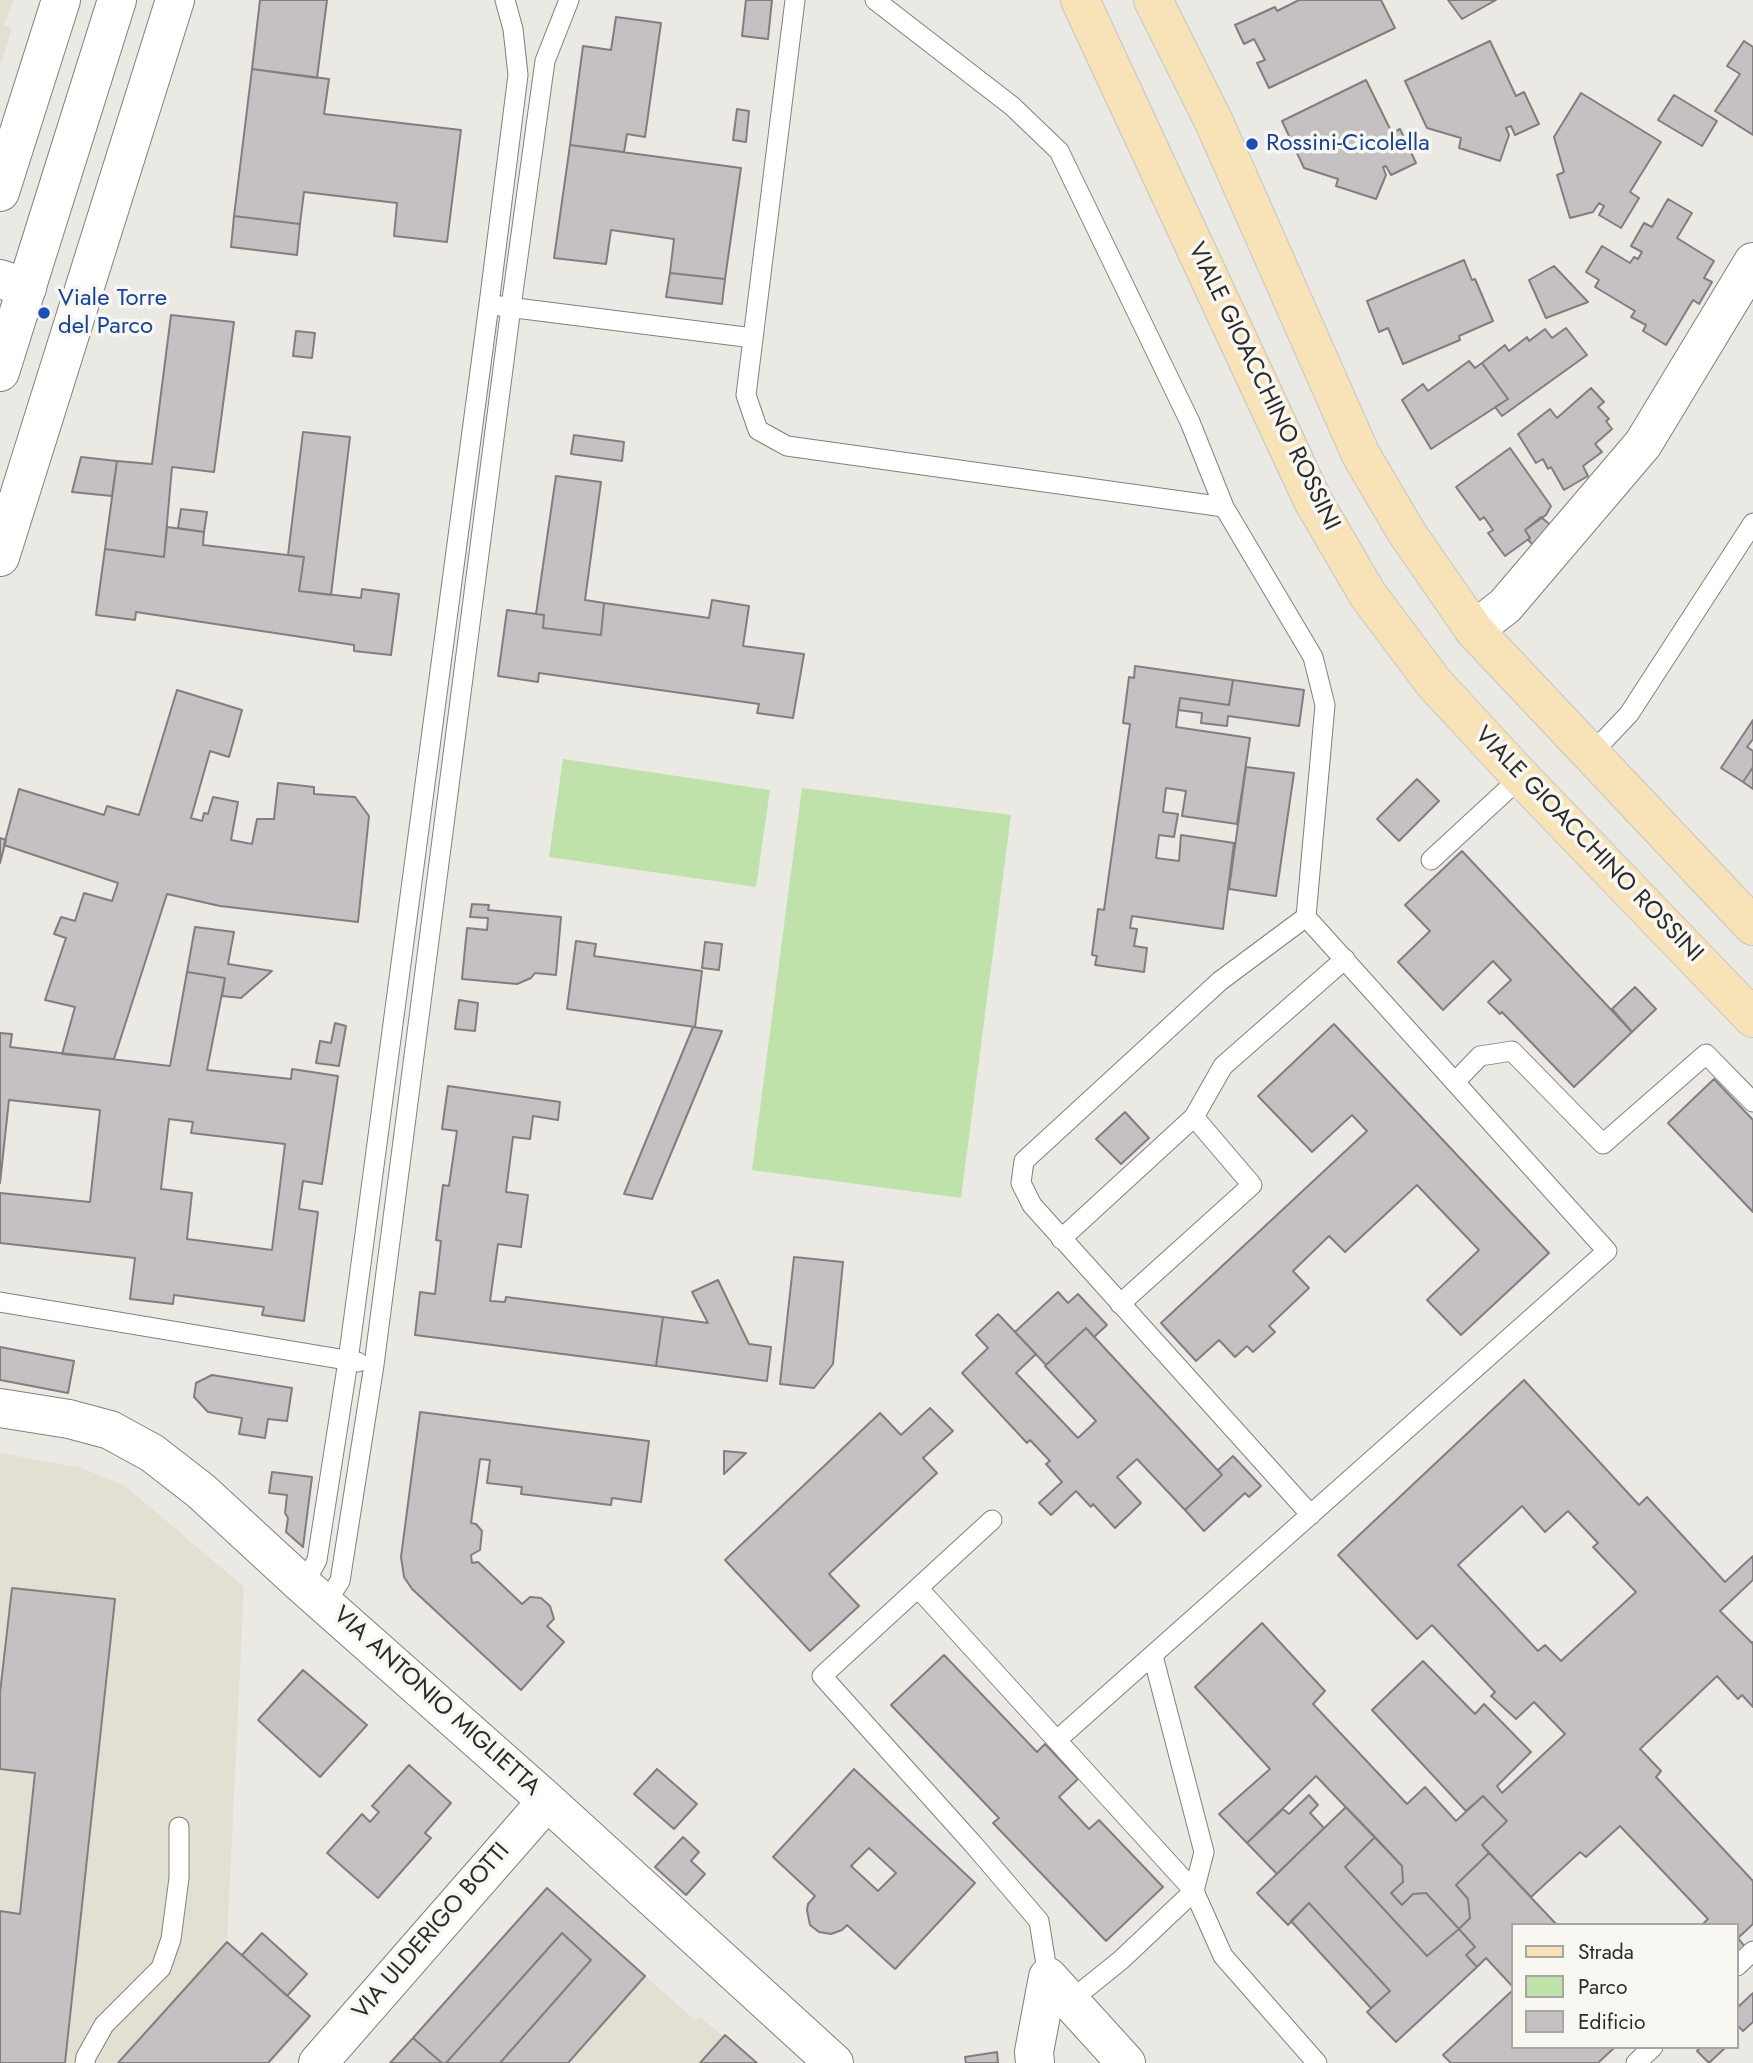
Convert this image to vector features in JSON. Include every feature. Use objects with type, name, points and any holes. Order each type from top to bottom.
[{"type":"main road","name":"VIALE GIOACCHINO ROSSINI","points":[[1080,0],[1313,501],[1368,595],[1434,683],[1753,1018]]},
{"type":"main road","points":[[1153,0],[1214,122],[1361,455],[1407,534],[1474,629],[1753,926]]},
{"type":"street","points":[[0,192],[61,0]]},
{"type":"street","points":[[0,372],[13,283],[117,0]]},
{"type":"street","points":[[0,557],[174,0]]},
{"type":"street","points":[[1474,629],[1506,606],[1643,444],[1753,262]]},
{"type":"street","name":"VIA ANTONIO MIGLIETTA","points":[[0,1408],[69,1419],[110,1430],[152,1453],[201,1491],[834,2063]]},
{"type":"street","name":"VIA ULDERIGO BOTTI","points":[[318,2063],[547,1801]]},
{"type":"street","points":[[1035,2063],[1034,2052],[1059,1989],[1126,2063]]},
{"type":"lane","points":[[314,1594],[348,1361],[518,75],[513,29],[505,0]]},
{"type":"lane","points":[[314,1594],[340,1581],[374,1365],[545,61],[569,0]]},
{"type":"lane","points":[[795,0],[746,396],[758,430],[787,446],[1224,507]]},
{"type":"lane","points":[[875,0],[1012,106],[1059,151],[1190,422],[1224,507],[1313,657],[1325,705],[1306,917],[1607,1251],[1057,1740]]},
{"type":"lane","points":[[489,304],[752,338]]},
{"type":"lane","points":[[1591,754],[1629,714],[1753,523]]},
{"type":"lane","points":[[1431,860],[1521,777]]},
{"type":"lane","points":[[1306,917],[1220,981],[1024,1161],[1021,1184],[1032,1205],[1061,1239],[1311,1515]]},
{"type":"lane","points":[[1061,1239],[1194,1116],[1223,1066],[1345,959]]},
{"type":"lane","points":[[1455,1082],[1480,1056],[1512,1051],[1603,1144],[1706,1054],[1753,1102]]},
{"type":"lane","points":[[1120,1304],[1252,1185],[1194,1116]]},
{"type":"lane","points":[[0,1303],[374,1365]]},
{"type":"lane","points":[[992,1520],[822,1676],[1039,1921],[1059,1989],[1121,1960],[1194,1891],[1204,1852],[1153,1656]]},
{"type":"lane","points":[[918,1588],[1194,1891],[1223,1956],[1317,2063]]},
{"type":"lane","points":[[85,2063],[104,2025],[162,1968],[171,1939],[174,1915],[179,1827]]},
{"type":"lane","points":[[1739,1964],[1753,1951]]},
{"type":"lane","points":[[1636,2063],[1651,2049]]},
{"type":"shaded area","points":[[0,0],[13,0],[4,25],[12,28],[0,67]]},
{"type":"shaded area","points":[[0,1453],[81,1468],[124,1485],[244,1587],[227,1941],[311,2018],[271,2063],[0,2063]]},
{"type":"shaded area","points":[[547,1889],[696,2021],[700,2017],[757,2063],[390,2063]]},
{"type":"green space","points":[[563,759],[770,790],[756,887],[549,857]]},
{"type":"green space","points":[[802,788],[1011,815],[961,1198],[752,1170]]},
{"type":"building","points":[[260,0],[327,0],[317,78],[252,69]]},
{"type":"building","points":[[746,0],[772,0],[768,39],[742,36]]},
{"type":"building","points":[[1299,0],[1381,0],[1395,28],[1269,88],[1257,63],[1265,60],[1254,39],[1244,44],[1235,25],[1275,7],[1277,11]]},
{"type":"building","points":[[1448,0],[1496,0],[1462,19]]},
{"type":"building","points":[[616,17],[661,23],[645,137],[627,134],[624,152],[570,145],[583,46],[611,50]]},
{"type":"building","points":[[1490,41],[1516,96],[1524,92],[1539,124],[1515,135],[1511,126],[1506,128],[1509,135],[1500,161],[1459,148],[1461,138],[1427,128],[1405,81]]},
{"type":"building","points":[[1744,41],[1753,47],[1753,135],[1715,111],[1740,74],[1727,66]]},
{"type":"building","points":[[252,69],[329,79],[324,114],[461,130],[447,242],[394,236],[397,203],[304,192],[300,224],[234,216]]},
{"type":"building","points":[[1366,80],[1392,133],[1400,129],[1416,163],[1391,175],[1386,166],[1383,167],[1386,175],[1376,199],[1336,186],[1338,179],[1304,168],[1282,121]]},
{"type":"building","points":[[1581,93],[1661,142],[1630,192],[1639,198],[1621,228],[1599,215],[1604,206],[1599,203],[1593,212],[1570,218],[1557,175],[1564,172],[1554,137]]},
{"type":"building","points":[[1674,95],[1717,121],[1702,146],[1658,120]]},
{"type":"building","points":[[737,109],[749,111],[746,142],[733,140]]},
{"type":"building","points":[[570,145],[741,168],[725,279],[670,273],[674,239],[611,230],[606,264],[554,258]]},
{"type":"building","points":[[1668,199],[1692,213],[1677,238],[1714,261],[1704,278],[1712,282],[1699,304],[1693,300],[1666,345],[1643,331],[1646,325],[1631,317],[1635,311],[1595,287],[1599,280],[1586,272],[1602,246],[1630,263],[1634,257],[1638,259],[1642,252],[1631,246],[1644,223],[1652,227]]},
{"type":"building","points":[[234,216],[300,224],[297,255],[231,247]]},
{"type":"building","points":[[1464,260],[1493,321],[1459,336],[1460,340],[1403,364],[1388,328],[1379,332],[1367,301]]},
{"type":"building","points":[[1554,266],[1588,302],[1546,318],[1529,280]]},
{"type":"building","points":[[670,273],[725,279],[722,304],[666,297]]},
{"type":"building","points":[[171,315],[234,322],[214,472],[172,467],[164,557],[105,549],[117,461],[152,464]]},
{"type":"building","points":[[1566,328],[1587,355],[1502,416],[1495,407],[1508,399],[1482,363],[1505,345],[1509,351],[1527,337],[1529,341],[1545,329],[1552,338]]},
{"type":"building","points":[[296,331],[315,333],[312,358],[293,356]]},
{"type":"building","points":[[1469,361],[1475,368],[1482,363],[1508,399],[1431,449],[1402,400],[1423,384],[1428,391]]},
{"type":"building","points":[[1591,388],[1604,402],[1598,407],[1609,419],[1606,421],[1612,429],[1595,444],[1602,452],[1583,466],[1588,476],[1564,490],[1551,467],[1548,469],[1543,459],[1536,463],[1518,434],[1550,409],[1557,418]]},
{"type":"building","points":[[303,432],[350,437],[331,595],[299,591],[304,557],[288,555]]},
{"type":"building","points":[[574,435],[624,442],[622,461],[571,454]]},
{"type":"building","points":[[1510,448],[1551,506],[1546,515],[1525,530],[1530,538],[1505,556],[1488,533],[1493,530],[1484,517],[1480,520],[1456,487]]},
{"type":"building","points":[[81,457],[117,461],[112,496],[72,492]]},
{"type":"building","points":[[556,476],[601,482],[585,600],[604,603],[601,635],[543,628],[544,615],[536,614]]},
{"type":"building","points":[[181,509],[207,512],[204,532],[178,528]]},
{"type":"building","points":[[1541,517],[1555,529],[1538,549],[1528,540],[1530,538],[1525,530]]},
{"type":"building","points":[[167,527],[204,532],[203,545],[304,557],[299,591],[361,598],[362,589],[399,594],[391,655],[354,651],[354,645],[136,612],[135,620],[96,615],[105,549],[164,557]]},
{"type":"building","points":[[712,600],[749,606],[743,646],[804,654],[793,718],[757,713],[759,704],[539,673],[538,682],[498,676],[507,610],[544,615],[543,628],[601,635],[604,603],[709,618]]},
{"type":"building","points":[[1135,666],[1233,680],[1229,705],[1180,698],[1176,727],[1250,738],[1237,824],[1182,816],[1186,791],[1166,788],[1163,812],[1178,814],[1174,837],[1159,835],[1156,858],[1179,861],[1181,835],[1234,843],[1223,929],[1132,916],[1130,928],[1137,929],[1134,946],[1147,948],[1144,972],[1095,965],[1097,956],[1092,955],[1098,909],[1104,910],[1130,724],[1123,723],[1129,677],[1134,678]]},
{"type":"building","points":[[1233,680],[1304,690],[1299,726],[1228,716],[1227,726],[1201,723],[1202,713],[1178,710],[1180,698],[1229,705]]},
{"type":"building","points":[[177,690],[242,710],[229,757],[210,751],[191,818],[202,821],[204,813],[208,814],[213,797],[238,802],[231,840],[252,844],[257,819],[274,819],[278,783],[314,787],[314,794],[355,797],[369,816],[358,922],[220,906],[167,894],[114,1059],[62,1054],[75,1007],[45,1000],[66,938],[54,934],[61,917],[75,921],[84,893],[112,901],[118,883],[4,845],[19,789],[104,815],[107,806],[139,815]]},
{"type":"building","points":[[1753,720],[1753,739],[1747,747],[1753,751],[1753,767],[1743,782],[1721,768]]},
{"type":"building","points":[[1246,767],[1294,773],[1276,896],[1229,889]]},
{"type":"building","points":[[1753,767],[1753,789],[1743,782]]},
{"type":"building","points":[[1417,779],[1439,801],[1399,841],[1377,819]]},
{"type":"building","points":[[0,838],[6,840],[0,863]]},
{"type":"building","points":[[1462,851],[1632,1032],[1574,1087],[1502,1012],[1500,1014],[1488,1002],[1511,980],[1493,961],[1443,1010],[1398,962],[1430,931],[1405,905]]},
{"type":"building","points":[[472,904],[489,905],[488,910],[561,917],[556,975],[535,973],[531,978],[517,984],[462,979],[467,928],[487,930],[488,918],[470,917]]},
{"type":"building","points":[[195,927],[234,932],[228,964],[272,971],[241,998],[222,996],[225,978],[187,972]]},
{"type":"building","points":[[576,941],[596,944],[594,956],[702,971],[695,1027],[567,1009]]},
{"type":"building","points":[[705,942],[722,944],[719,970],[702,968]]},
{"type":"building","points":[[187,972],[225,978],[207,1070],[291,1079],[292,1069],[338,1076],[322,1184],[303,1181],[299,1209],[318,1212],[304,1321],[262,1315],[264,1307],[174,1295],[173,1304],[130,1299],[135,1258],[0,1243],[0,1193],[90,1202],[100,1110],[9,1100],[0,1183],[0,1033],[12,1034],[10,1047],[170,1066]],"holes":[[[169,1119],[193,1122],[191,1133],[285,1144],[272,1250],[187,1239],[192,1193],[161,1189]]]},
{"type":"building","points":[[1635,987],[1656,1009],[1632,1032],[1612,1009]]},
{"type":"building","points":[[459,1000],[478,1003],[475,1031],[455,1029]]},
{"type":"building","points":[[335,1023],[346,1026],[339,1066],[316,1063],[320,1041],[331,1043]]},
{"type":"building","points":[[1334,1024],[1549,1253],[1461,1335],[1427,1300],[1479,1250],[1417,1185],[1345,1252],[1329,1236],[1293,1271],[1309,1288],[1269,1326],[1275,1332],[1253,1352],[1247,1346],[1235,1357],[1219,1340],[1196,1361],[1161,1323],[1367,1131],[1352,1115],[1312,1152],[1258,1096]]},
{"type":"building","points":[[693,1027],[722,1031],[652,1199],[624,1194]]},
{"type":"building","points":[[1714,1079],[1753,1120],[1753,1212],[1668,1123]]},
{"type":"building","points":[[448,1086],[560,1102],[558,1120],[533,1116],[530,1139],[513,1137],[506,1192],[528,1195],[521,1247],[498,1244],[490,1301],[505,1302],[506,1297],[663,1317],[656,1366],[415,1335],[420,1292],[435,1294],[441,1241],[436,1240],[443,1185],[449,1186],[457,1131],[442,1129]]},
{"type":"building","points":[[1125,1112],[1149,1138],[1121,1164],[1096,1139]]},
{"type":"building","points":[[794,1257],[843,1262],[833,1364],[814,1388],[780,1384]]},
{"type":"building","points":[[718,1280],[749,1344],[771,1347],[767,1381],[656,1366],[663,1317],[708,1323],[692,1292]]},
{"type":"building","points":[[1058,1292],[1068,1303],[1078,1294],[1107,1325],[1094,1337],[1086,1328],[1046,1365],[1015,1332]]},
{"type":"building","points":[[998,1314],[1036,1354],[1016,1373],[1078,1438],[1096,1421],[1045,1366],[1086,1328],[1222,1475],[1185,1510],[1137,1459],[1117,1477],[1141,1503],[1115,1528],[1093,1504],[1091,1507],[1076,1491],[1051,1515],[1039,1503],[1062,1482],[1046,1464],[1050,1461],[1030,1440],[1027,1443],[962,1373],[988,1348],[976,1335]]},
{"type":"building","points":[[0,1347],[74,1361],[68,1393],[0,1380]]},
{"type":"building","points":[[212,1375],[292,1388],[287,1421],[268,1419],[265,1438],[239,1434],[242,1418],[208,1412],[194,1397],[196,1383]]},
{"type":"building","points":[[1524,1380],[1639,1505],[1647,1497],[1725,1582],[1753,1556],[1753,1580],[1720,1611],[1753,1642],[1753,1707],[1742,1695],[1738,1699],[1717,1676],[1640,1749],[1661,1771],[1656,1777],[1753,1881],[1753,1924],[1739,1937],[1739,1923],[1704,1923],[1708,1919],[1620,1826],[1586,1857],[1580,1852],[1531,1897],[1482,1845],[1507,1821],[1483,1796],[1466,1811],[1372,1710],[1423,1661],[1475,1714],[1484,1704],[1531,1752],[1497,1786],[1502,1793],[1565,1734],[1534,1702],[1516,1719],[1491,1696],[1495,1692],[1432,1625],[1417,1639],[1338,1555]],"holes":[[[1522,1506],[1545,1532],[1568,1511],[1598,1543],[1593,1547],[1636,1592],[1561,1661],[1545,1645],[1538,1651],[1458,1565]]]},
{"type":"building","points":[[930,1408],[953,1431],[923,1458],[937,1473],[829,1574],[859,1606],[810,1651],[725,1560],[880,1413],[901,1435]]},
{"type":"building","points":[[420,1412],[649,1441],[641,1502],[612,1498],[611,1505],[521,1494],[522,1487],[487,1483],[490,1460],[480,1459],[471,1523],[476,1524],[482,1531],[480,1550],[471,1555],[472,1563],[478,1562],[522,1604],[530,1597],[541,1598],[550,1606],[554,1619],[547,1626],[564,1642],[521,1690],[412,1589],[404,1577],[401,1557]]},
{"type":"building","points":[[724,1451],[746,1453],[724,1474]]},
{"type":"building","points":[[1233,1456],[1261,1486],[1249,1497],[1245,1493],[1204,1531],[1185,1510],[1222,1475],[1218,1470]]},
{"type":"building","points":[[272,1472],[312,1477],[303,1547],[286,1532],[287,1495],[269,1493]]},
{"type":"building","points":[[12,1588],[115,1599],[65,2063],[0,2063],[0,1911],[20,1914],[35,1773],[0,1769],[0,1693]]},
{"type":"building","points":[[1262,1623],[1325,1691],[1313,1704],[1407,1804],[1425,1787],[1456,1821],[1483,1796],[1507,1821],[1482,1845],[1489,1853],[1456,1885],[1468,1899],[1470,1918],[1459,1929],[1426,1893],[1413,1894],[1402,1905],[1391,1893],[1403,1882],[1402,1866],[1316,1776],[1247,1843],[1219,1814],[1270,1769],[1195,1687]]},
{"type":"building","points":[[944,1655],[1037,1752],[1045,1744],[1078,1779],[1059,1797],[1089,1829],[1099,1820],[1163,1887],[1106,1941],[993,1823],[999,1818],[891,1705]]},
{"type":"building","points":[[303,1670],[367,1725],[320,1777],[258,1720]]},
{"type":"building","points":[[409,1765],[451,1803],[425,1833],[431,1838],[378,1898],[327,1853],[362,1814],[370,1822],[379,1812],[372,1806]]},
{"type":"building","points":[[657,1769],[697,1804],[674,1829],[634,1794]]},
{"type":"building","points":[[854,1769],[975,1883],[895,1969],[847,1925],[831,1934],[819,1932],[810,1925],[808,1904],[815,1896],[773,1857]],"holes":[[[869,1848],[896,1873],[878,1891],[851,1866]]]},
{"type":"building","points":[[1309,1795],[1318,1805],[1310,1813],[1324,1828],[1277,1874],[1247,1843],[1283,1809],[1289,1814]]},
{"type":"building","points":[[1346,1807],[1375,1837],[1345,1867],[1427,1956],[1459,1929],[1475,1947],[1466,1955],[1477,1967],[1396,2042],[1367,2012],[1390,1991],[1309,1903],[1288,1925],[1257,1893]]},
{"type":"building","points":[[683,1837],[699,1852],[691,1861],[705,1874],[686,1895],[655,1867]]},
{"type":"building","points":[[1375,1837],[1402,1866],[1403,1882],[1391,1893],[1402,1905],[1413,1894],[1426,1893],[1459,1929],[1427,1956],[1345,1867]]},
{"type":"building","points":[[1489,1853],[1555,1923],[1512,1923],[1512,1986],[1486,1958],[1477,1967],[1466,1955],[1475,1947],[1459,1929],[1470,1918],[1468,1899],[1456,1885]]},
{"type":"building","points":[[547,1888],[645,1976],[568,2063],[500,2063],[591,1960],[562,1933],[446,2063],[442,2063],[413,2038]]},
{"type":"building","points":[[1309,1903],[1390,1991],[1371,2008],[1291,1921]]},
{"type":"building","points":[[262,1933],[307,1974],[287,1996],[242,1955]]},
{"type":"building","points":[[562,1933],[591,1960],[500,2063],[446,2063]]},
{"type":"building","points":[[1739,1939],[1746,1948],[1739,1953]]},
{"type":"building","points":[[227,1942],[310,2016],[268,2063],[118,2063]]},
{"type":"building","points":[[1512,1991],[1512,2049],[1613,2049],[1598,2063],[1451,2063],[1443,2055]]},
{"type":"building","points":[[1753,1993],[1753,2022],[1743,2031],[1739,2027],[1739,2006]]},
{"type":"building","points":[[725,2035],[757,2063],[700,2063]]},
{"type":"building","points":[[413,2038],[442,2063],[390,2063]]},
{"type":"building","points":[[1699,2049],[1724,2049],[1709,2063],[1697,2051]]},
{"type":"building","points":[[997,2052],[998,2063],[966,2063],[965,2057]]},
{"type":"place","name":"Rossini-Cicolella","points":[[1252,144]]},
{"type":"place","name":"Viale Torre del Parco","points":[[44,313]]}]
